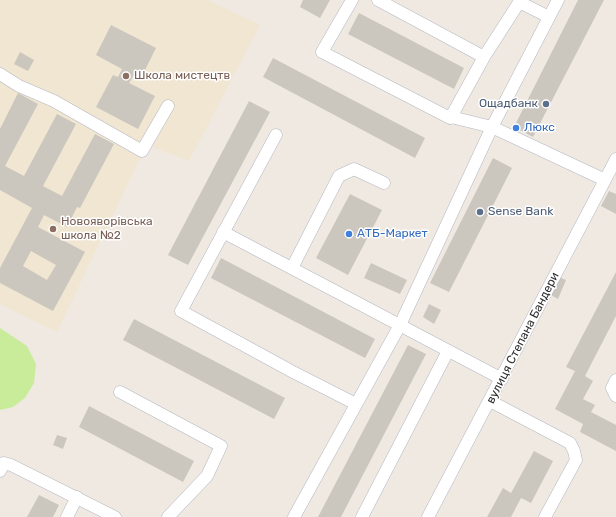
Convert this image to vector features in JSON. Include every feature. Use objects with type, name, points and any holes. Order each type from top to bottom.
[{"type":"street","points":[[352,0],[322,52],[450,118],[492,127],[605,180]]},
{"type":"street","points":[[378,0],[484,57]]},
{"type":"street","points":[[294,517],[400,325],[492,127],[558,0]]},
{"type":"street","points":[[451,117],[484,57],[518,4],[523,4],[549,17]]},
{"type":"street","points":[[0,74],[19,86],[54,101],[142,151],[168,106]]},
{"type":"street","points":[[276,135],[181,311],[293,372],[356,404]]},
{"type":"street","name":"вулиця Степана Бандери","points":[[428,517],[502,379],[616,159]]},
{"type":"street","points":[[292,268],[339,176],[354,169],[384,183]]},
{"type":"street","points":[[223,232],[502,379]]},
{"type":"street","points":[[362,517],[448,351]]},
{"type":"street","points":[[616,380],[612,388],[616,396]]},
{"type":"street","points":[[120,392],[221,446],[207,476],[168,517]]},
{"type":"street","points":[[490,401],[570,443],[574,451],[576,460],[545,517]]},
{"type":"street","points":[[0,471],[4,463],[11,465],[115,517]]},
{"type":"street","points":[[67,517],[77,497]]},
{"type":"shaded area","points":[[0,0],[208,0],[260,25],[189,161],[139,142],[33,90],[0,69]]},
{"type":"shaded area","name":"Новояворівська школа №2","points":[[0,77],[142,154],[57,332],[0,304]]},
{"type":"green space","points":[[0,328],[27,346],[36,364],[34,383],[25,398],[13,407],[0,410]]},
{"type":"building","points":[[303,0],[330,0],[320,18],[300,7]]},
{"type":"building","points":[[578,0],[604,0],[533,137],[514,127]]},
{"type":"building","points":[[359,13],[464,68],[454,89],[348,34]]},
{"type":"building","name":"Школа мистецтв","points":[[111,25],[156,48],[141,78],[134,75],[129,83],[155,96],[138,129],[96,107],[113,75],[118,77],[122,69],[96,55]]},
{"type":"building","points":[[20,52],[34,60],[28,71],[14,64]]},
{"type":"building","points":[[273,58],[425,138],[415,158],[263,77]]},
{"type":"building","points":[[18,93],[38,104],[5,166],[24,176],[57,114],[76,124],[43,186],[62,196],[95,134],[114,144],[80,208],[77,207],[67,227],[44,215],[38,227],[85,252],[53,311],[0,283],[0,268],[32,208],[0,190],[0,129]],"holes":[[[31,251],[56,265],[47,280],[23,266]]]},
{"type":"building","points":[[249,101],[270,112],[188,265],[168,255]]},
{"type":"building","points":[[493,158],[512,168],[449,292],[430,283]]},
{"type":"building","points":[[609,191],[616,194],[616,214],[601,206]]},
{"type":"building","name":"АТБ-Маркет","points":[[350,194],[382,210],[348,275],[316,258]]},
{"type":"building","points":[[221,258],[375,339],[365,358],[211,278]]},
{"type":"building","points":[[371,263],[407,280],[400,294],[364,278]]},
{"type":"building","points":[[616,272],[616,316],[585,376],[593,381],[583,399],[595,405],[591,412],[616,425],[616,451],[580,432],[583,424],[555,409],[575,371],[566,367]]},
{"type":"building","points":[[557,276],[566,280],[558,299],[549,294]]},
{"type":"building","points":[[429,304],[441,310],[434,324],[423,317]]},
{"type":"building","points":[[134,319],[285,398],[274,419],[123,340]]},
{"type":"building","points":[[408,345],[426,354],[341,517],[318,517]]},
{"type":"building","points":[[89,406],[194,461],[183,482],[79,427]]},
{"type":"building","points":[[57,435],[67,438],[63,449],[53,445]]},
{"type":"building","points":[[534,451],[553,461],[531,503],[521,498],[511,517],[487,517],[503,488],[511,493]]},
{"type":"building","points":[[39,495],[59,505],[53,517],[27,517]]},
{"type":"place","name":"Школа мистецтв","points":[[126,76]]},
{"type":"place","name":"Ощадбанк","points":[[546,104]]},
{"type":"place","name":"Люкс","points":[[516,128]]},
{"type":"place","name":"Sense Bank","points":[[480,212]]},
{"type":"place","name":"Новояворівська школа №2","points":[[53,229]]},
{"type":"place","name":"АТБ-Маркет","points":[[349,234]]}]
